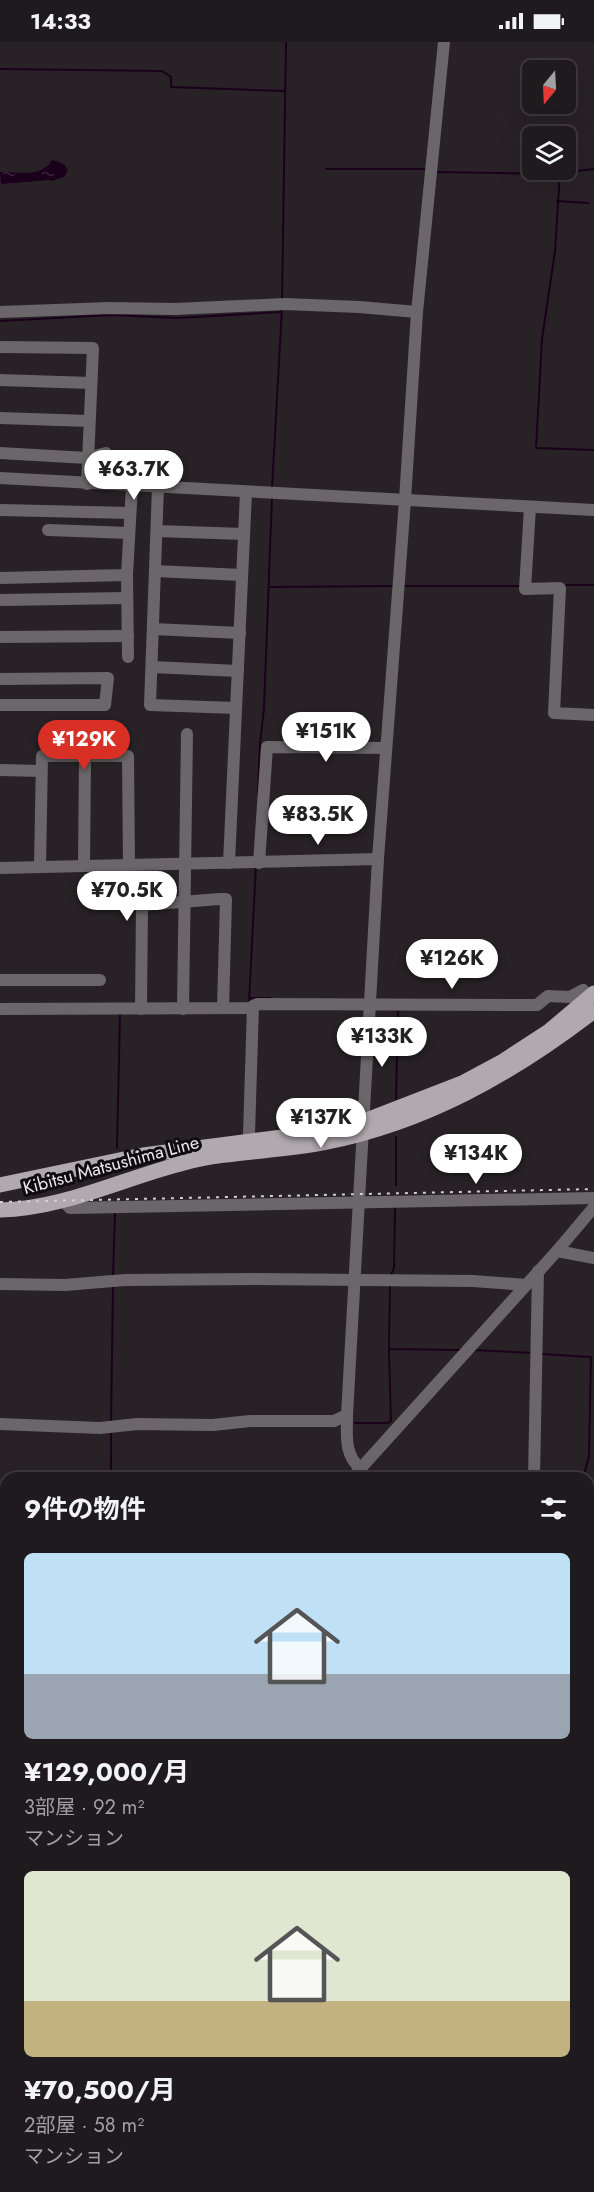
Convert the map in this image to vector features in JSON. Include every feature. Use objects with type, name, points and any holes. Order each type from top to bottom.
[{"type":"main road","name":"Kibitsu Matsushima Line","points":[[0,1210],[24,1208],[62,1200],[149,1171],[190,1161],[322,1143],[364,1127],[462,1083],[503,1060],[593,1001]]},
{"type":"main road","name":"Kibitsu Matsushima Line","points":[[0,1185],[143,1155],[364,1127]]},
{"type":"street","points":[[356,1472],[347,1447],[347,1415],[378,859],[417,312],[444,42]]},
{"type":"street","points":[[0,312],[110,308],[174,309],[282,304],[417,312]]},
{"type":"street","points":[[0,346],[93,348],[87,484]]},
{"type":"street","points":[[0,380],[91,383]]},
{"type":"street","points":[[0,418],[89,420]]},
{"type":"street","points":[[0,453],[87,458],[106,453]]},
{"type":"street","points":[[0,478],[594,510]]},
{"type":"street","points":[[128,657],[127,575],[132,486]]},
{"type":"street","points":[[158,487],[150,705],[236,708]]},
{"type":"street","points":[[229,863],[246,492]]},
{"type":"street","points":[[530,507],[525,589],[560,588],[554,713],[594,715]]},
{"type":"street","points":[[0,510],[130,513]]},
{"type":"street","points":[[48,530],[129,532]]},
{"type":"street","points":[[157,531],[244,534]]},
{"type":"street","points":[[155,571],[242,575]]},
{"type":"street","points":[[0,578],[127,575]]},
{"type":"street","points":[[0,600],[127,598]]},
{"type":"street","points":[[153,629],[240,633]]},
{"type":"street","points":[[0,637],[128,636]]},
{"type":"street","points":[[152,667],[238,671]]},
{"type":"street","points":[[0,679],[108,678],[105,705],[0,705]]},
{"type":"street","points":[[183,1006],[187,734]]},
{"type":"street","points":[[256,863],[267,747],[386,748]]},
{"type":"street","points":[[40,867],[42,756],[129,756],[129,866]]},
{"type":"street","points":[[84,866],[85,756]]},
{"type":"street","points":[[0,770],[41,771]]},
{"type":"street","points":[[0,868],[378,859]]},
{"type":"street","points":[[141,1006],[142,905],[226,899],[224,1006]]},
{"type":"street","points":[[0,980],[100,980]]},
{"type":"street","points":[[0,1010],[141,1006],[249,1008],[256,1004],[370,1001],[537,1005],[548,996],[570,997],[583,990],[593,1001]]},
{"type":"street","points":[[249,1134],[253,1006]]},
{"type":"street","points":[[62,1200],[70,1208],[594,1198]]},
{"type":"street","points":[[357,1472],[594,1207]]},
{"type":"street","points":[[557,1251],[594,1258]]},
{"type":"street","points":[[534,1472],[538,1271]]},
{"type":"street","points":[[0,1284],[65,1285],[137,1280],[390,1280],[473,1281],[526,1285]]},
{"type":"street","points":[[0,1424],[100,1428],[146,1424],[213,1425],[250,1421],[334,1421],[347,1415]]},
{"type":"water","points":[[52,160],[63,163],[68,170],[64,177],[52,181],[1,184],[0,172],[36,172],[48,166]]},
{"type":"waterway","points":[[282,299],[286,42]]},
{"type":"waterway","points":[[0,69],[162,71],[171,77],[171,87],[285,91]]},
{"type":"waterway","points":[[326,169],[425,169]]},
{"type":"waterway","points":[[437,172],[549,174],[594,169]]},
{"type":"waterway","points":[[559,180],[555,251],[542,339],[536,448],[594,450]]},
{"type":"waterway","points":[[557,201],[588,203]]},
{"type":"waterway","points":[[272,488],[282,308]]},
{"type":"waterway","points":[[0,321],[111,315],[178,318],[282,312]]},
{"type":"waterway","points":[[258,793],[264,708],[272,497]]},
{"type":"waterway","points":[[563,585],[594,585]]},
{"type":"waterway","points":[[269,587],[393,586]]},
{"type":"waterway","points":[[404,586],[521,586]]},
{"type":"waterway","points":[[249,1002],[256,865]]},
{"type":"waterway","points":[[250,998],[270,998]]},
{"type":"waterway","points":[[396,1099],[398,1008]]},
{"type":"waterway","points":[[117,1148],[120,1013]]},
{"type":"waterway","points":[[396,1137],[396,1185]]},
{"type":"waterway","points":[[391,1275],[394,1268],[395,1207]]},
{"type":"waterway","points":[[113,1276],[115,1213]]},
{"type":"waterway","points":[[390,1284],[389,1349],[461,1350]]},
{"type":"waterway","points":[[111,1422],[113,1286]]},
{"type":"waterway","points":[[355,1423],[391,1421],[389,1350]]},
{"type":"waterway","points":[[473,1350],[533,1353]]},
{"type":"waterway","points":[[542,1354],[591,1357],[589,1457],[585,1472]]},
{"type":"waterway","points":[[111,1432],[111,1472]]},
{"type":"railway","points":[[0,1202],[594,1189]]}]
